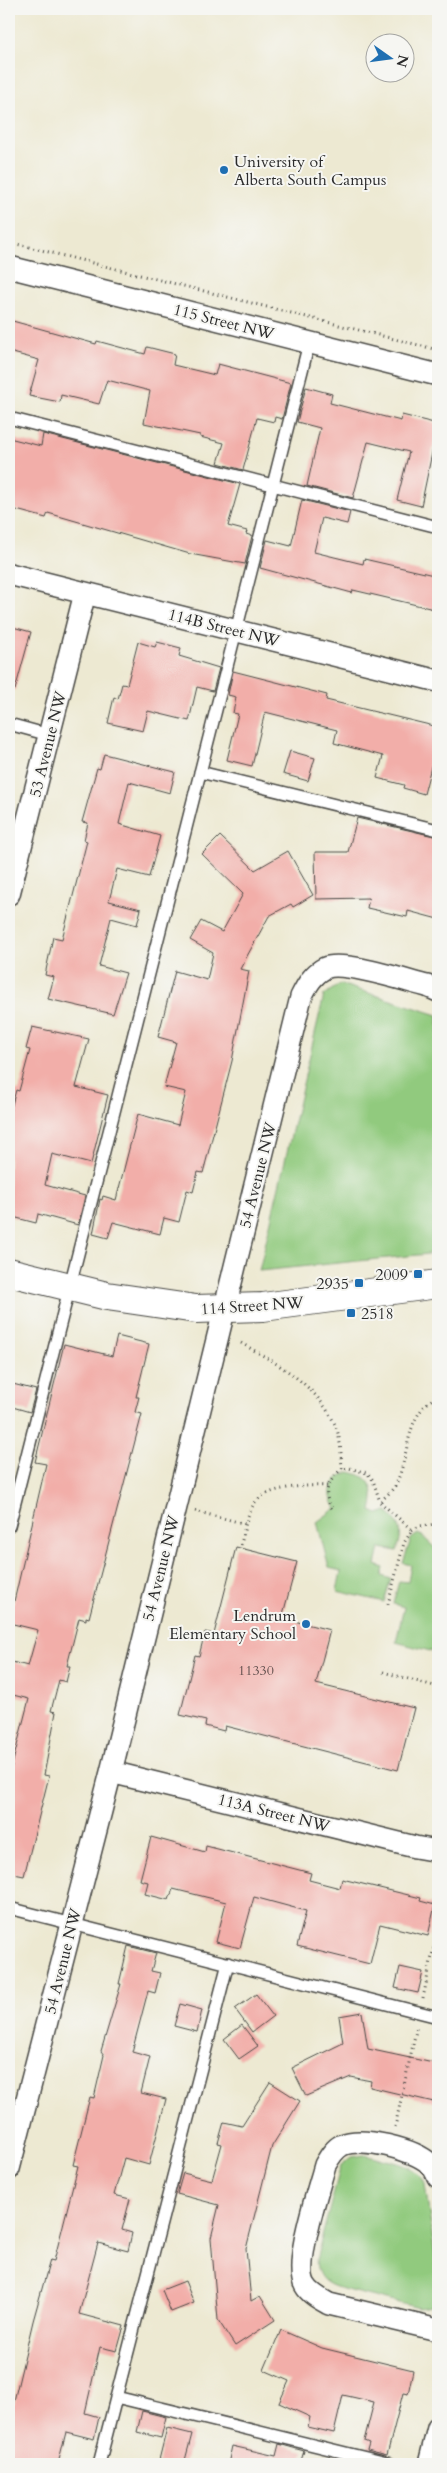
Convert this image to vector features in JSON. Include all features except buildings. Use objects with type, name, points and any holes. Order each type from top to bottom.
[{"type":"street","name":"115 Street NW","points":[[9,267],[438,375]]},
{"type":"street","name":"114B Street NW","points":[[9,574],[438,681]]},
{"type":"street","name":"53 Avenue NW","points":[[9,894],[85,593]]},
{"type":"street","name":"54 Avenue NW","points":[[9,2169],[111,1772],[301,997],[307,985],[319,972],[327,967],[345,966],[427,986],[438,991]]},
{"type":"street","name":"114 Street NW","points":[[9,1272],[69,1288],[140,1302],[196,1309],[263,1307],[438,1284]]},
{"type":"street","name":"113A Street NW","points":[[111,1772],[414,1847],[438,1851]]},
{"type":"street","points":[[438,2177],[431,2165],[423,2159],[390,2147],[365,2141],[341,2146],[331,2154],[325,2166],[302,2255],[301,2275],[305,2286],[315,2297],[329,2304],[438,2330]]},
{"type":"street","points":[[429,2464],[438,2428]]},
{"type":"lane","points":[[9,1526],[309,343]]},
{"type":"lane","points":[[9,418],[438,527]]},
{"type":"lane","points":[[9,724],[50,735]]},
{"type":"lane","points":[[200,772],[438,830]]},
{"type":"lane","points":[[9,1908],[438,2017]]},
{"type":"lane","points":[[99,2464],[228,1963]]},
{"type":"lane","points":[[116,2397],[391,2464]]},
{"type":"path","points":[[9,242],[438,350]]},
{"type":"path","points":[[241,1343],[290,1371],[312,1391],[336,1426],[340,1442],[342,1469]]},
{"type":"path","points":[[380,1502],[396,1485],[415,1418],[426,1402],[438,1396]]},
{"type":"path","points":[[332,1508],[326,1495],[328,1486],[332,1477],[342,1469],[349,1468],[366,1473],[373,1480],[380,1502],[412,1530]]},
{"type":"path","points":[[240,1545],[250,1512],[261,1497],[304,1485],[328,1486]]},
{"type":"path","points":[[176,1506],[246,1524]]},
{"type":"path","points":[[388,1604],[404,1542],[412,1530],[419,1526],[438,1524]]},
{"type":"path","points":[[383,1672],[438,1687]]},
{"type":"path","points":[[390,2147],[438,1928]]},
{"type":"green space","points":[[340,984],[438,1015],[438,1253],[259,1271],[324,995]]},
{"type":"green space","points":[[349,1472],[363,1477],[371,1485],[373,1497],[371,1511],[378,1514],[387,1511],[400,1529],[397,1551],[380,1548],[376,1565],[384,1568],[382,1576],[391,1579],[384,1602],[337,1591],[341,1571],[329,1568],[317,1522],[336,1508],[331,1497],[332,1487],[338,1478]]},
{"type":"green space","points":[[419,1533],[438,1551],[438,1633],[434,1652],[396,1642],[404,1607],[393,1604],[399,1581],[408,1582],[411,1565],[403,1563],[411,1539]]},
{"type":"green space","points":[[364,2155],[408,2167],[421,2177],[425,2184],[438,2278],[438,2298],[432,2306],[419,2308],[339,2288],[329,2284],[319,2275],[316,2260],[341,2165],[351,2157]]},
{"type":"place","name":"University of Alberta South Campus","points":[[224,170]]},
{"type":"place","name":"2009","points":[[418,1274]]},
{"type":"place","name":"2935","points":[[359,1283]]},
{"type":"place","name":"2518","points":[[351,1313]]},
{"type":"place","name":"Lendrum Elementary School","points":[[306,1624]]}]
